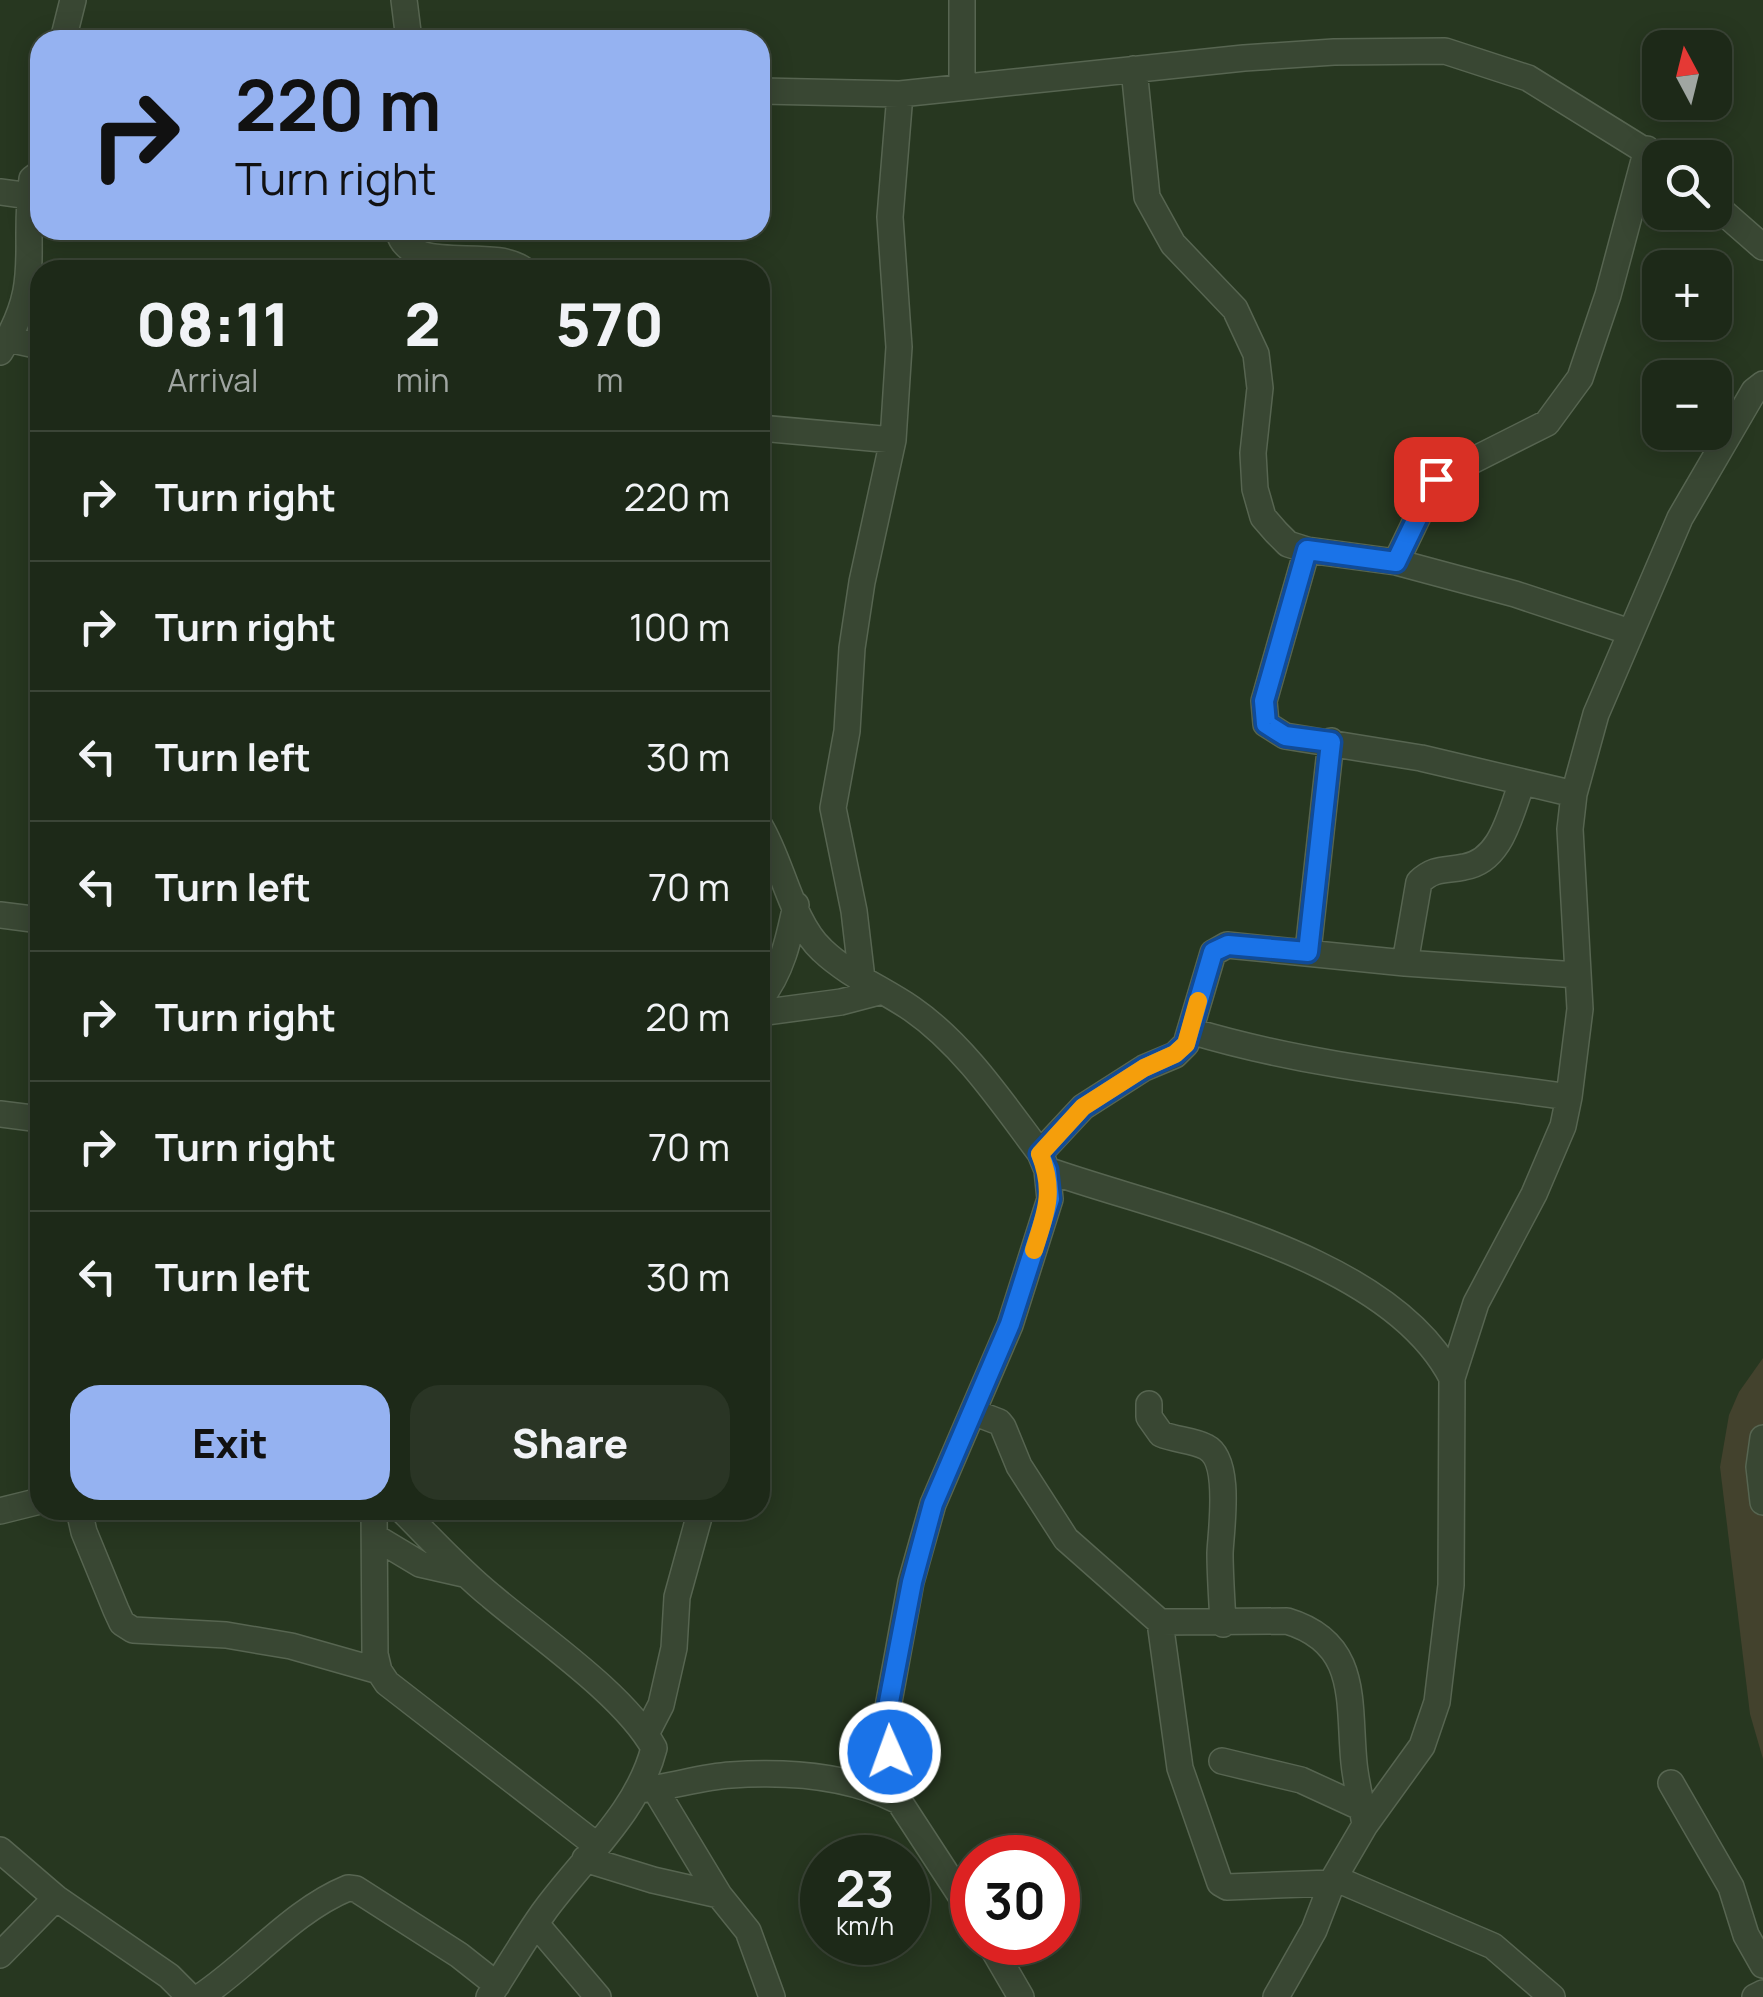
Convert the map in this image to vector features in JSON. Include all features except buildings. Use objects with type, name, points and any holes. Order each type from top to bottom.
[{"type":"street","points":[[65,30],[72,0]]},
{"type":"street","points":[[404,0],[408,30]]},
{"type":"street","points":[[962,0],[962,86]]},
{"type":"street","points":[[770,91],[900,94],[1334,52],[1445,51],[1528,78],[1642,147]]},
{"type":"street","points":[[1134,69],[1147,197],[1172,244],[1235,309],[1256,354],[1260,388],[1255,490],[1262,516],[1276,532],[1288,544],[1307,550],[1396,562],[1514,594],[1630,632]]},
{"type":"street","points":[[871,985],[833,808],[847,731],[852,648],[862,582],[893,440],[898,347],[890,217],[900,94]]},
{"type":"street","points":[[0,192],[30,178]]},
{"type":"street","points":[[1396,562],[1436,479],[1547,423],[1580,378],[1642,191]]},
{"type":"street","points":[[1732,221],[1763,247]]},
{"type":"street","points":[[30,278],[25,304],[4,346],[30,346]]},
{"type":"street","points":[[1276,1997],[1314,1930],[1364,1817],[1422,1746],[1437,1702],[1451,1585],[1452,1378],[1476,1303],[1534,1194],[1563,1126],[1569,1097],[1580,1009],[1570,830],[1574,794],[1596,714],[1680,518],[1754,392],[1763,384]]},
{"type":"street","points":[[770,429],[893,440]]},
{"type":"street","points":[[1307,550],[1264,701],[1266,724],[1285,736],[1422,758],[1574,794]]},
{"type":"street","points":[[1308,952],[1331,742]]},
{"type":"street","points":[[1404,964],[1419,882],[1439,868],[1467,868],[1490,855],[1501,838],[1522,783]]},
{"type":"street","points":[[770,842],[808,934],[822,950],[912,1009],[950,1041],[1044,1162],[1050,1199],[1010,1324],[933,1504],[893,1668],[888,1707],[890,1752],[899,1801],[950,1879]]},
{"type":"street","points":[[770,986],[788,944],[796,905]]},
{"type":"street","points":[[0,915],[30,919]]},
{"type":"street","points":[[1044,1162],[1083,1107],[1186,1044],[1213,952],[1228,945],[1404,964],[1577,974]]},
{"type":"street","points":[[770,1012],[842,1002],[871,985]]},
{"type":"street","points":[[1191,1031],[1364,1068],[1569,1097]]},
{"type":"street","points":[[0,1114],[30,1117]]},
{"type":"street","points":[[1044,1162],[1280,1246],[1341,1275],[1423,1334],[1452,1378]]},
{"type":"street","points":[[1149,1404],[1154,1427],[1161,1434],[1207,1447],[1216,1456],[1220,1470],[1223,1624]]},
{"type":"street","points":[[973,1412],[1003,1427],[1020,1466],[1066,1539],[1160,1622],[1287,1621],[1320,1636],[1346,1670],[1354,1768],[1364,1817]]},
{"type":"street","points":[[1763,1438],[1759,1467],[1763,1502]]},
{"type":"street","points":[[0,1511],[30,1504]]},
{"type":"street","points":[[82,1520],[116,1610],[132,1630],[226,1635],[275,1643],[379,1671]]},
{"type":"street","points":[[374,1520],[375,1654],[387,1683],[591,1852],[653,1880],[719,1895]]},
{"type":"street","points":[[412,1520],[464,1574],[560,1652],[646,1734],[654,1748],[647,1789],[748,1931],[772,1997]]},
{"type":"street","points":[[646,1734],[661,1705],[674,1648],[677,1597],[698,1520]]},
{"type":"street","points":[[374,1537],[420,1564],[464,1574]]},
{"type":"street","points":[[1160,1622],[1180,1768],[1220,1883],[1228,1887],[1333,1881],[1493,1946],[1552,1997]]},
{"type":"street","points":[[1222,1761],[1301,1780],[1364,1817]]},
{"type":"street","points":[[200,1997],[231,1977],[295,1922],[348,1888],[356,1889],[459,1955],[493,1991],[536,1924],[591,1852],[647,1789],[729,1775],[804,1774],[870,1786],[899,1801]]},
{"type":"street","points":[[1670,1783],[1732,1887],[1746,1935],[1763,1966]]},
{"type":"street","points":[[0,1850],[56,1898],[169,1976],[190,1997]]},
{"type":"street","points":[[0,1955],[56,1898]]},
{"type":"street","points":[[536,1924],[598,1997]]},
{"type":"street","points":[[1003,1965],[1022,1997]]},
{"type":"street","points":[[1755,1997],[1763,1993]]},
{"type":"shaded area","points":[[1763,1358],[1763,1759],[1750,1714],[1720,1467],[1729,1415],[1739,1392]]},
{"type":"slow traffic","points":[[1034,1250],[1050,1199],[1047,1170],[1040,1154],[1083,1107],[1186,1044],[1198,1001]]},
{"type":"route","points":[[890,1752],[888,1707],[893,1668],[933,1504],[1010,1324],[1050,1199],[1047,1170],[1040,1154],[1083,1107],[1186,1044],[1213,952],[1228,945],[1308,952],[1331,742],[1276,732],[1266,724],[1264,701],[1307,550],[1396,562],[1436,479]]}]
